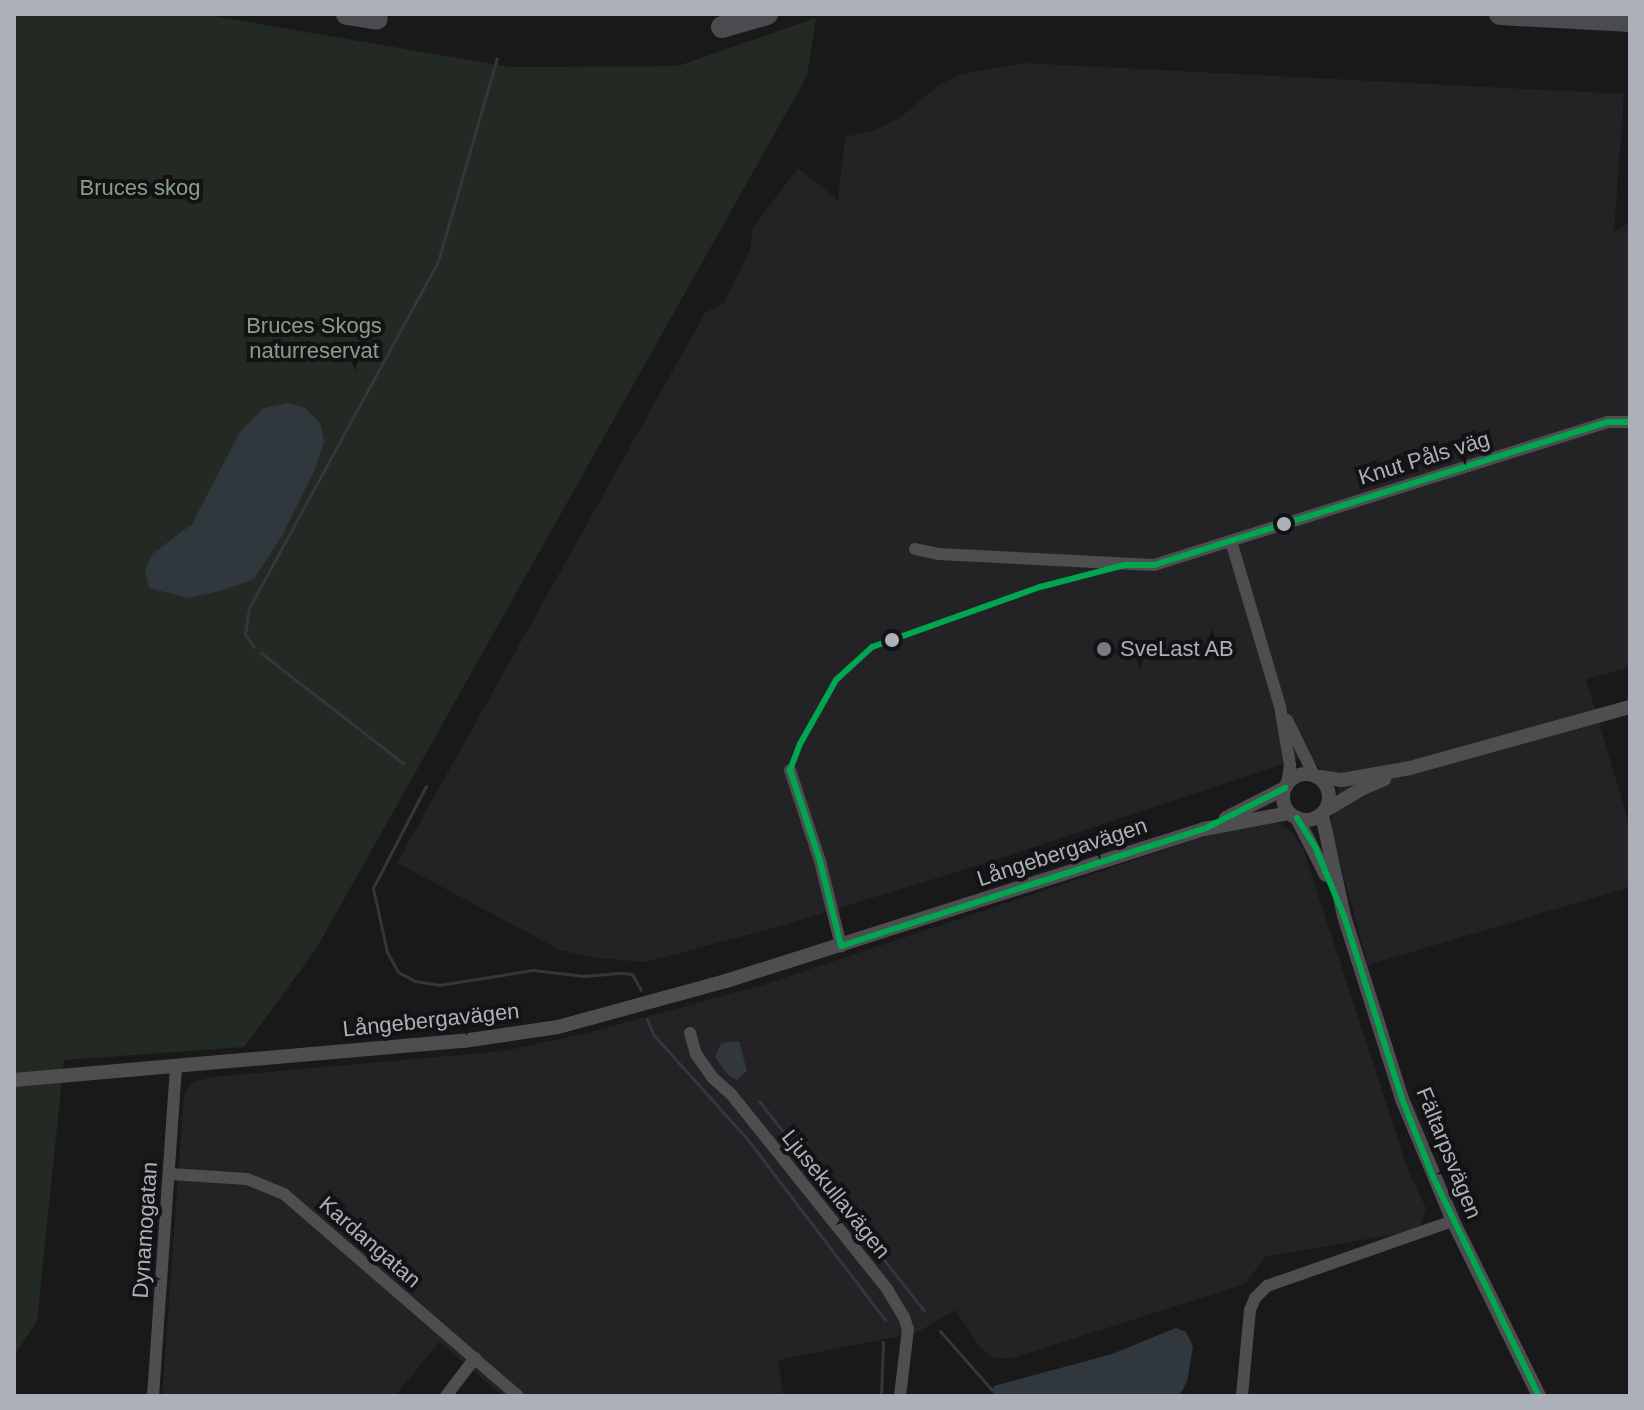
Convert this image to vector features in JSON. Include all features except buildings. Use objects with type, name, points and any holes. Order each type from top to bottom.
[{"type":"highway","points":[[347,14],[377,19]]},
{"type":"highway","points":[[722,27],[767,14]]},
{"type":"highway","points":[[1500,14],[1630,21]]},
{"type":"street","name":"Knut Påls väg","points":[[915,549],[938,554],[1147,566],[1607,422],[1630,422]]},
{"type":"street","points":[[1231,541],[1280,706],[1290,765],[1284,803],[1293,816],[1312,820],[1363,788],[1410,768]]},
{"type":"street","points":[[1280,706],[1317,776],[1330,793],[1324,813]]},
{"type":"street","points":[[1286,785],[1302,774],[1342,780],[1410,768],[1630,707]]},
{"type":"street","points":[[790,770],[820,861],[841,946]]},
{"type":"street","name":"Långebergavägen","points":[[1204,829],[1286,785]]},
{"type":"street","name":"Fältarpsvägen","points":[[1324,813],[1344,916]]},
{"type":"street","name":"Långebergavägen","points":[[14,1080],[463,1041],[544,1030],[626,1010],[841,946],[1204,829],[1293,816]]},
{"type":"street","name":"Fältarpsvägen","points":[[1293,816],[1316,849],[1344,916],[1402,1099],[1453,1221],[1539,1396]]},
{"type":"street","name":"Ljusekullavägen","points":[[690,1033],[696,1054],[713,1078],[731,1094],[887,1289],[904,1317],[908,1329],[900,1396]]},
{"type":"street","name":"Dynamogatan","points":[[153,1396],[176,1067]]},
{"type":"street","name":"Kardangatan","points":[[170,1174],[247,1179],[284,1194],[518,1396]]},
{"type":"street","points":[[1242,1396],[1250,1310],[1263,1289],[1283,1278],[1350,1259],[1453,1221]]},
{"type":"street","points":[[446,1396],[475,1358]]},
{"type":"shaded area","points":[[1024,63],[1624,94],[1614,232],[1630,222],[1630,667],[1586,679],[1630,827],[1630,887],[1368,965],[1330,826],[1339,789],[1314,762],[1298,759],[989,862],[781,926],[646,962],[595,958],[560,950],[397,863],[705,313],[723,304],[750,250],[753,227],[798,168],[838,200],[845,137],[875,130],[901,117],[940,84],[962,74]]},
{"type":"shaded area","points":[[288,403],[305,408],[320,423],[324,441],[315,469],[283,534],[254,579],[189,598],[149,588],[145,571],[152,554],[192,524],[240,432],[264,408]]},
{"type":"shaded area","points":[[1275,821],[1293,832],[1303,849],[1409,1173],[1426,1208],[1421,1225],[1407,1232],[1265,1257],[1245,1284],[1013,1358],[993,1358],[979,1346],[955,1310],[916,1333],[778,1360],[783,1396],[503,1396],[439,1342],[395,1396],[162,1396],[184,1095],[191,1083],[212,1077],[504,1051],[591,1032],[763,985],[1230,828]]},
{"type":"shaded area","points":[[739,1041],[747,1071],[737,1080],[729,1076],[715,1057],[721,1043]]},
{"type":"shaded area","points":[[1176,1328],[1186,1332],[1193,1346],[1187,1382],[1179,1396],[997,1396],[992,1392],[994,1386],[1112,1354]]},
{"type":"green space","name":"Bruces Skogs naturreservat","points":[[14,14],[202,14],[510,67],[678,66],[816,18],[807,76],[316,949],[244,1047],[64,1060],[37,1321],[14,1356]]},
{"type":"waterway","points":[[254,647],[245,634],[249,608],[438,261],[497,58]]},
{"type":"waterway","points":[[261,653],[403,763]]},
{"type":"waterway","points":[[426,786],[373,888],[387,952],[398,972],[415,981],[439,985],[533,970],[584,976],[621,973],[632,974],[641,990]]},
{"type":"waterway","points":[[647,1019],[653,1034],[748,1140],[885,1320]]},
{"type":"waterway","points":[[759,1101],[924,1311]]},
{"type":"waterway","points":[[940,1331],[992,1390]]},
{"type":"waterway","points":[[881,1396],[883,1342]]},
{"type":"transit line","points":[[841,946],[820,861],[790,770],[800,744],[836,680],[872,647],[1040,587],[1125,565],[1154,565],[1607,422],[1630,422]]},
{"type":"transit line","points":[[841,946],[1204,829],[1285,788]]},
{"type":"transit line","points":[[1297,818],[1316,849],[1344,916],[1402,1099],[1433,1177],[1539,1396]]},
{"type":"place","name":"SveLast AB","points":[[1104,649]]},
{"type":"park label","name":"Bruces skog","points":[[140,188]]}]
